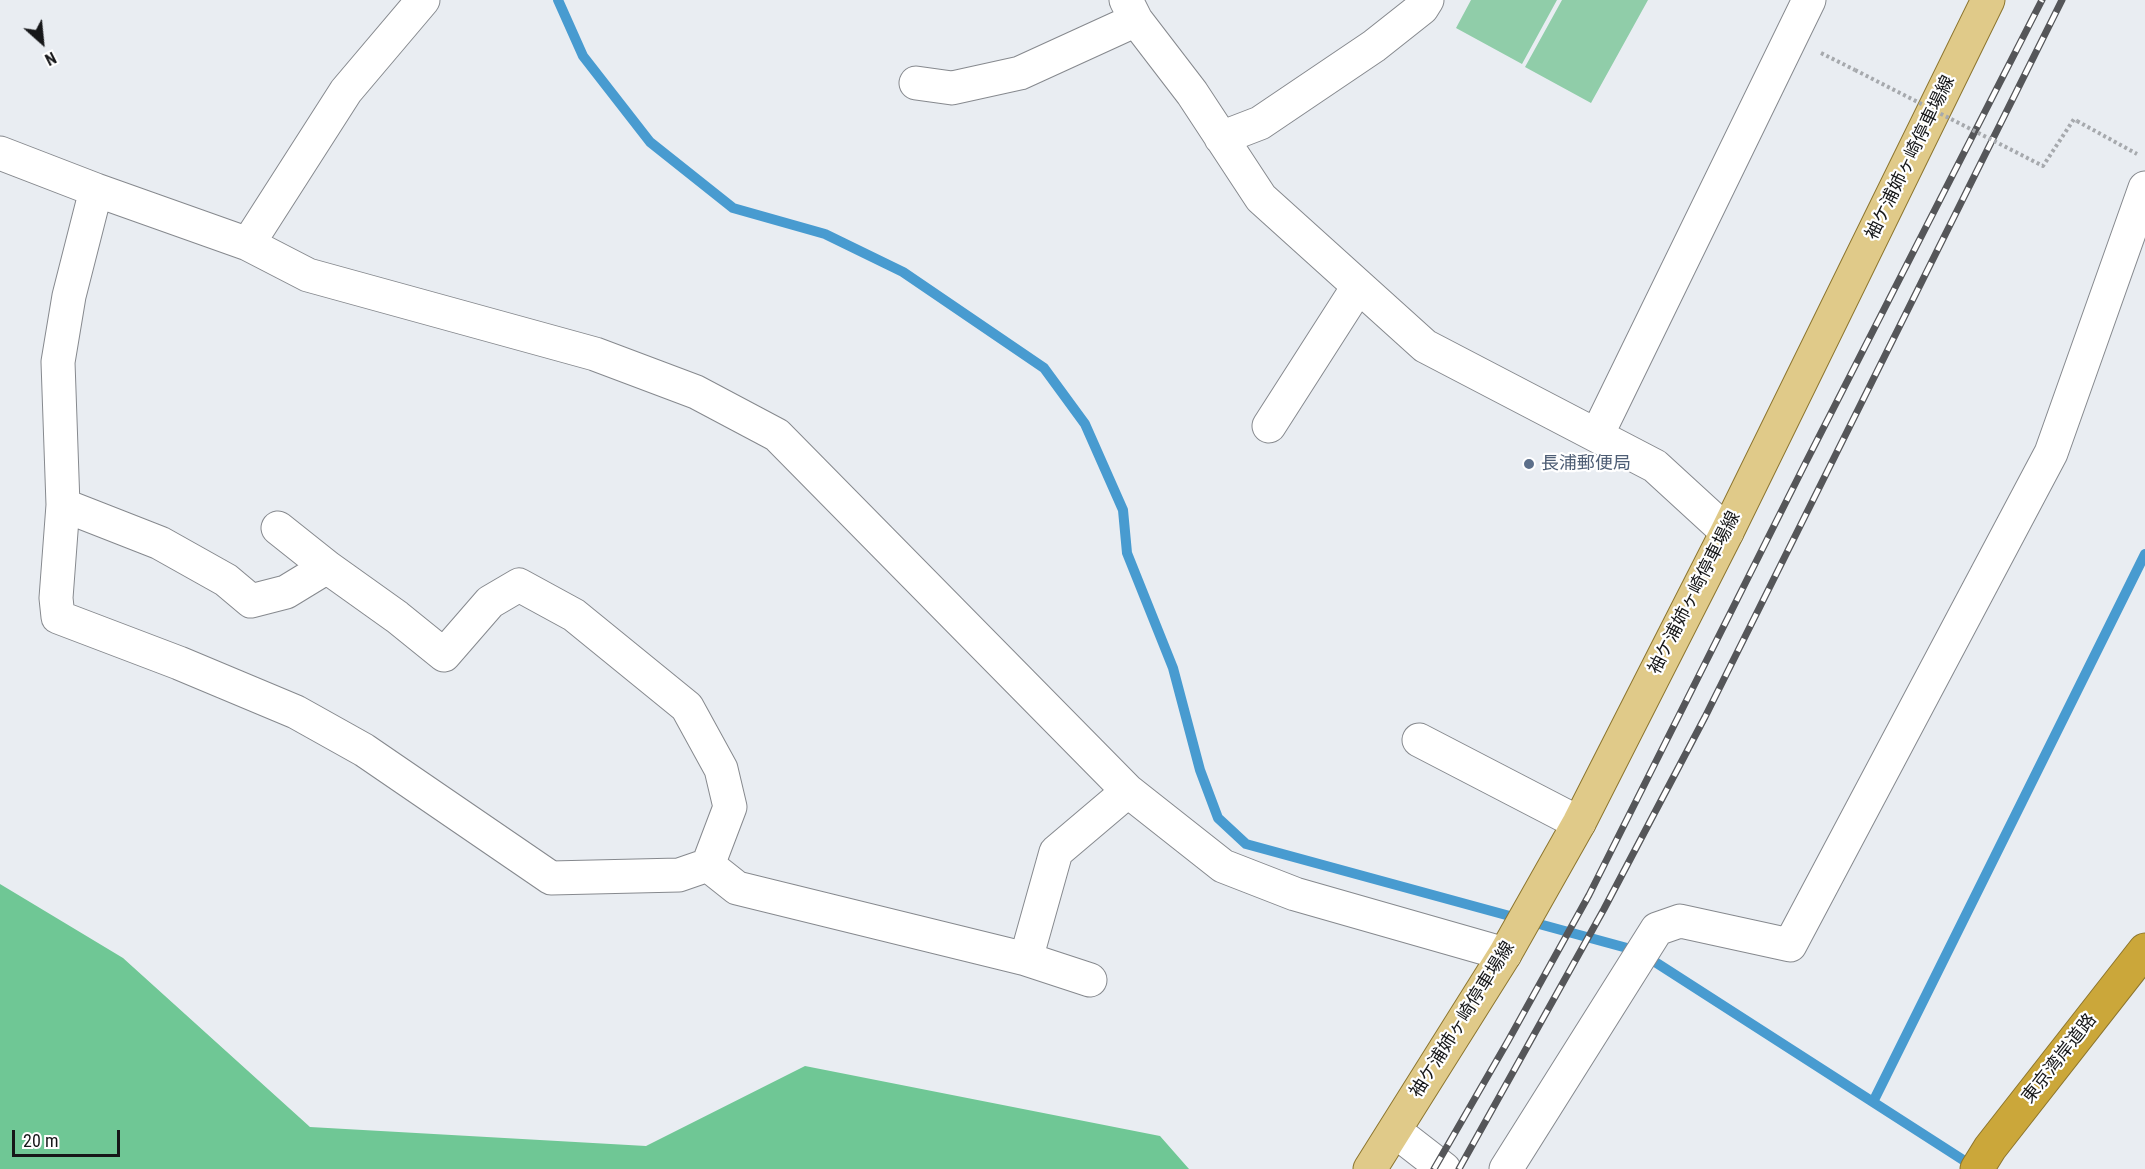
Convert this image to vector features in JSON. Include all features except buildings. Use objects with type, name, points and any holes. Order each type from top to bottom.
[{"type":"highway","name":"東京湾岸道路","points":[[1977,1169],[1990,1148],[2145,950]]},
{"type":"main road","name":"袖ケ浦姉ヶ崎停車場線","points":[[1370,1169],[1505,954],[1579,823],[1726,532],[1988,0]]},
{"type":"street","points":[[248,244],[346,91],[423,0]]},
{"type":"street","points":[[1221,138],[1260,123],[1374,46],[1422,8],[1427,0]]},
{"type":"street","points":[[1598,435],[1809,0]]},
{"type":"street","points":[[916,83],[952,88],[1020,73],[1131,10],[1192,93],[1261,198],[1425,346],[1655,466],[1726,532]]},
{"type":"street","points":[[0,153],[248,244],[308,275],[595,354],[696,392],[777,435],[1128,791],[1223,866],[1295,894],[1505,954]]},
{"type":"street","points":[[1506,1169],[1656,928],[1680,921],[1790,945],[2051,453],[2145,188]]},
{"type":"street","points":[[96,190],[69,296],[58,362],[63,505],[56,598],[58,617],[179,663],[296,712],[364,750],[551,878],[679,874],[708,865]]},
{"type":"street","points":[[1269,426],[1358,286]]},
{"type":"street","points":[[63,505],[160,543],[226,580],[251,602],[286,592],[327,567]]},
{"type":"street","points":[[278,528],[444,654],[490,602],[519,585],[574,615],[687,707],[721,769],[730,807],[708,865]]},
{"type":"street","points":[[1419,740],[1579,823]]},
{"type":"street","points":[[1026,959],[1056,852],[1128,791]]},
{"type":"street","points":[[708,865],[737,888],[1026,959],[1090,980]]},
{"type":"street","points":[[1395,1131],[1444,1169]]},
{"type":"path","points":[[1855,70],[2043,166],[2074,119],[2145,159]]},
{"type":"green space","points":[[1471,0],[1557,0],[1522,64],[1456,28]]},
{"type":"green space","points":[[1562,0],[1648,0],[1591,103],[1525,67]]},
{"type":"green space","points":[[0,884],[123,958],[310,1127],[646,1146],[805,1066],[1160,1136],[1189,1169],[0,1169]]},
{"type":"waterway","points":[[558,0],[583,56],[650,142],[733,208],[825,234],[903,272],[1044,368],[1085,424],[1123,510],[1127,553],[1173,668],[1200,770],[1218,818],[1246,844],[1638,951],[1974,1167]]},
{"type":"waterway","points":[[1873,1102],[2145,554]]},
{"type":"railway","points":[[1434,1169],[1589,895],[1805,464],[2042,0]]},
{"type":"railway","points":[[1459,1169],[1604,909],[1705,717],[2062,0]]},
{"type":"place","name":"長浦郵便局","points":[[1529,464]]}]
